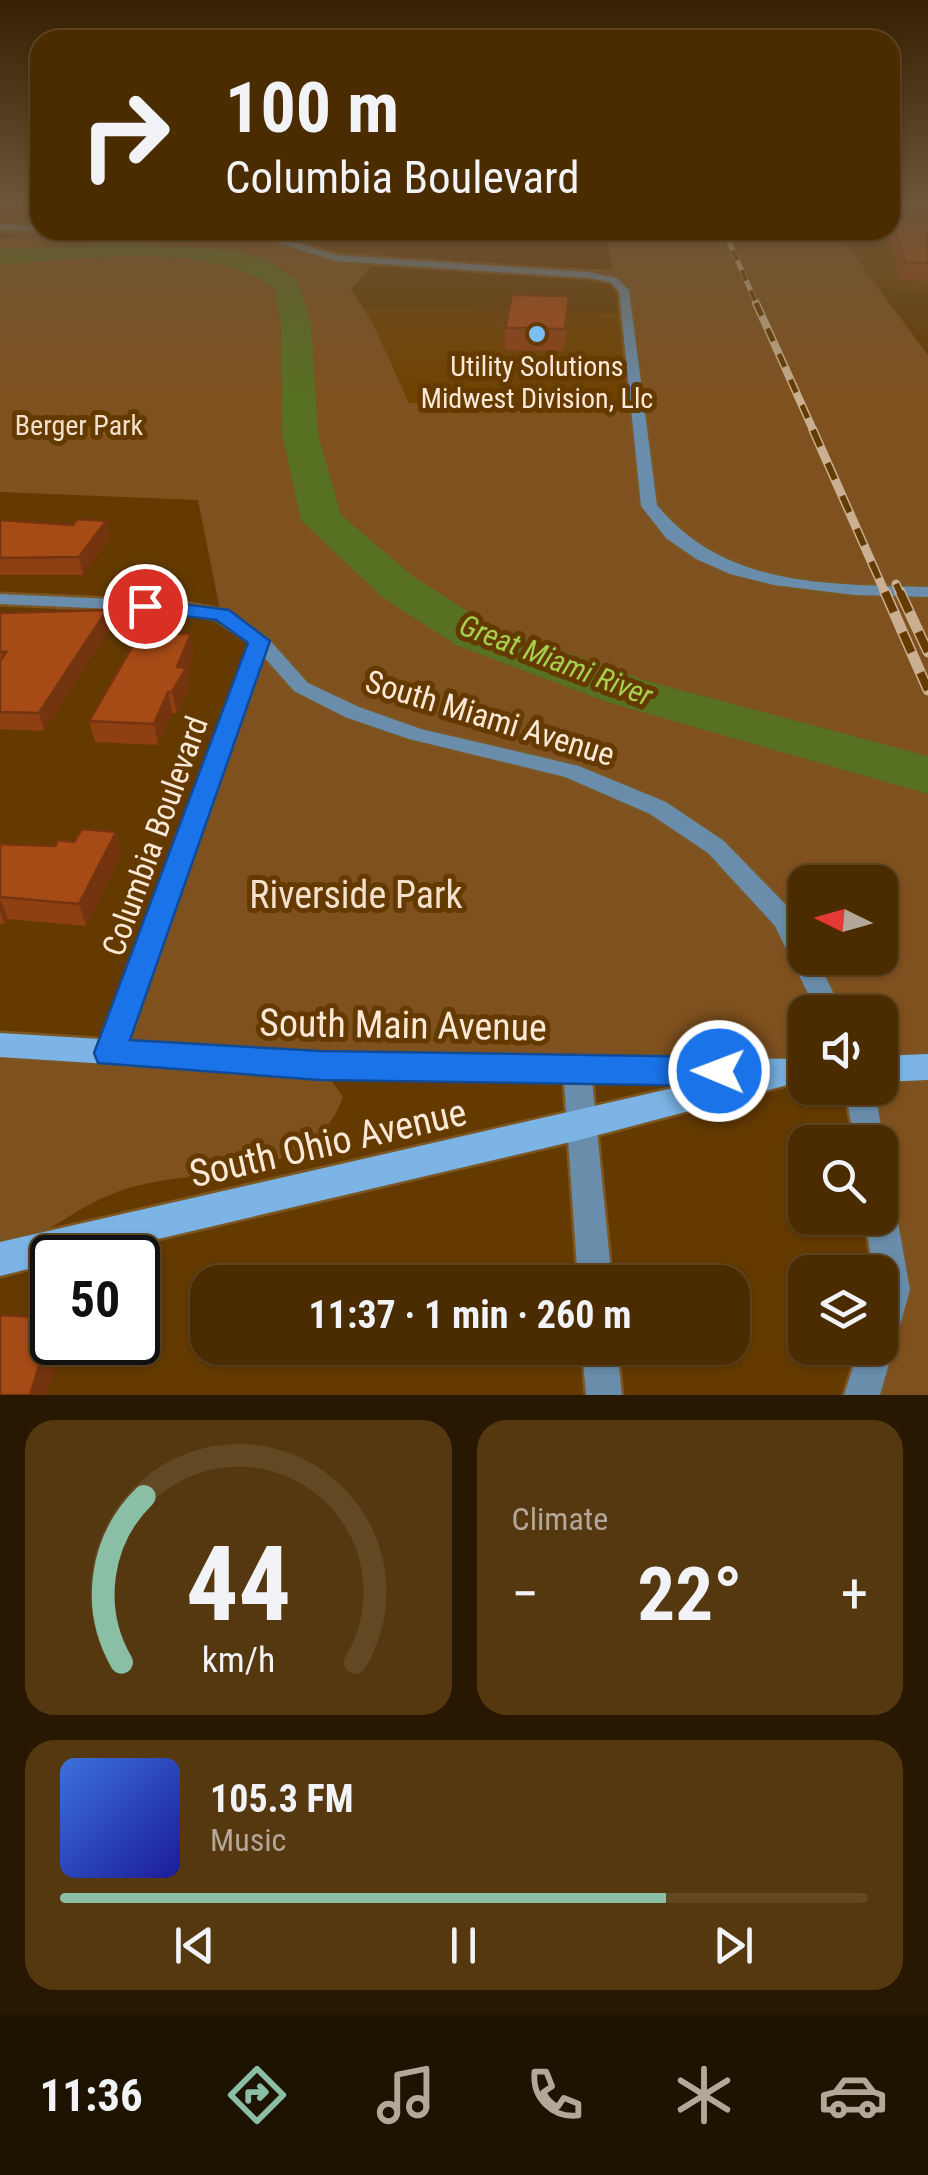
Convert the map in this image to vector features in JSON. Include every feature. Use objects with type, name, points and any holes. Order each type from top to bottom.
[{"type":"main road","name":"South Main Avenue","points":[[0,1044],[320,1065],[788,1072]]},
{"type":"main road","points":[[898,1068],[928,1067]]},
{"type":"main road","name":"South Ohio Avenue","points":[[0,1259],[583,1126],[788,1075]]},
{"type":"street","points":[[512,269],[614,280],[624,290],[649,506],[663,529],[684,548],[763,576],[928,592]]},
{"type":"street","name":"South Miami Avenue","points":[[0,599],[181,607],[221,615],[260,641],[301,687],[352,712],[416,734],[571,771],[658,808],[716,847],[785,920],[822,995]]},
{"type":"street","name":"Columbia Boulevard","points":[[110,1053],[260,641]]},
{"type":"street","points":[[577,1069],[594,1265]]},
{"type":"street","points":[[601,1365],[604,1395]]},
{"type":"street","points":[[862,1395],[871,1365]]},
{"type":"shaded area","points":[[863,269],[928,269],[928,291],[876,288]]},
{"type":"shaded area","points":[[363,308],[626,313],[638,407],[409,403]]},
{"type":"green space","points":[[0,269],[369,269],[351,289],[373,324],[409,403],[637,407],[624,290],[613,280],[460,269],[864,269],[928,355],[928,1395],[862,1395],[871,1365],[898,1365],[898,1255],[880,1255],[880,1235],[898,1235],[898,1125],[866,1125],[863,1105],[898,1105],[898,995],[788,995],[788,1072],[321,1066],[343,1097],[327,1127],[304,1147],[245,1169],[144,1184],[114,1193],[39,1235],[30,1235],[30,1240],[0,1259],[0,1045],[110,1053],[260,642],[221,615],[198,500],[0,492]]},
{"type":"building","points":[[512,295],[569,296],[565,329],[505,328]]},
{"type":"building","points":[[77,519],[106,521],[79,557],[0,558],[0,520],[73,525]]},
{"type":"building","points":[[107,610],[39,713],[0,712],[0,661],[6,652],[0,652],[0,613]]},
{"type":"building","points":[[140,633],[191,634],[177,667],[186,668],[172,692],[168,692],[154,724],[89,721]]},
{"type":"building","points":[[82,829],[116,832],[79,904],[0,897],[0,844],[55,846],[58,840],[74,842]]},
{"type":"building","points":[[0,1315],[30,1317],[30,1365],[39,1365],[30,1395],[0,1395]]},
{"type":"waterway","name":"Great Miami River","points":[[264,269],[287,286],[296,323],[300,434],[322,520],[398,587],[473,635],[625,691],[928,775]]},
{"type":"railway","points":[[741,269],[757,305]]},
{"type":"railway","points":[[756,303],[814,432]]},
{"type":"railway","points":[[813,430],[886,595]]},
{"type":"railway","points":[[896,584],[901,595]]},
{"type":"railway","points":[[885,592],[928,690]]},
{"type":"railway","points":[[900,592],[928,652]]},
{"type":"place","name":"Utility Solutions Midwest Division, Llc","points":[[537,334]]},
{"type":"route","points":[[145,606],[181,607],[221,615],[260,641],[110,1053],[320,1065],[719,1071]]},
{"type":"park label","name":"Berger Park","points":[[79,425]]},
{"type":"park label","name":"Riverside Park","points":[[356,895]]}]
